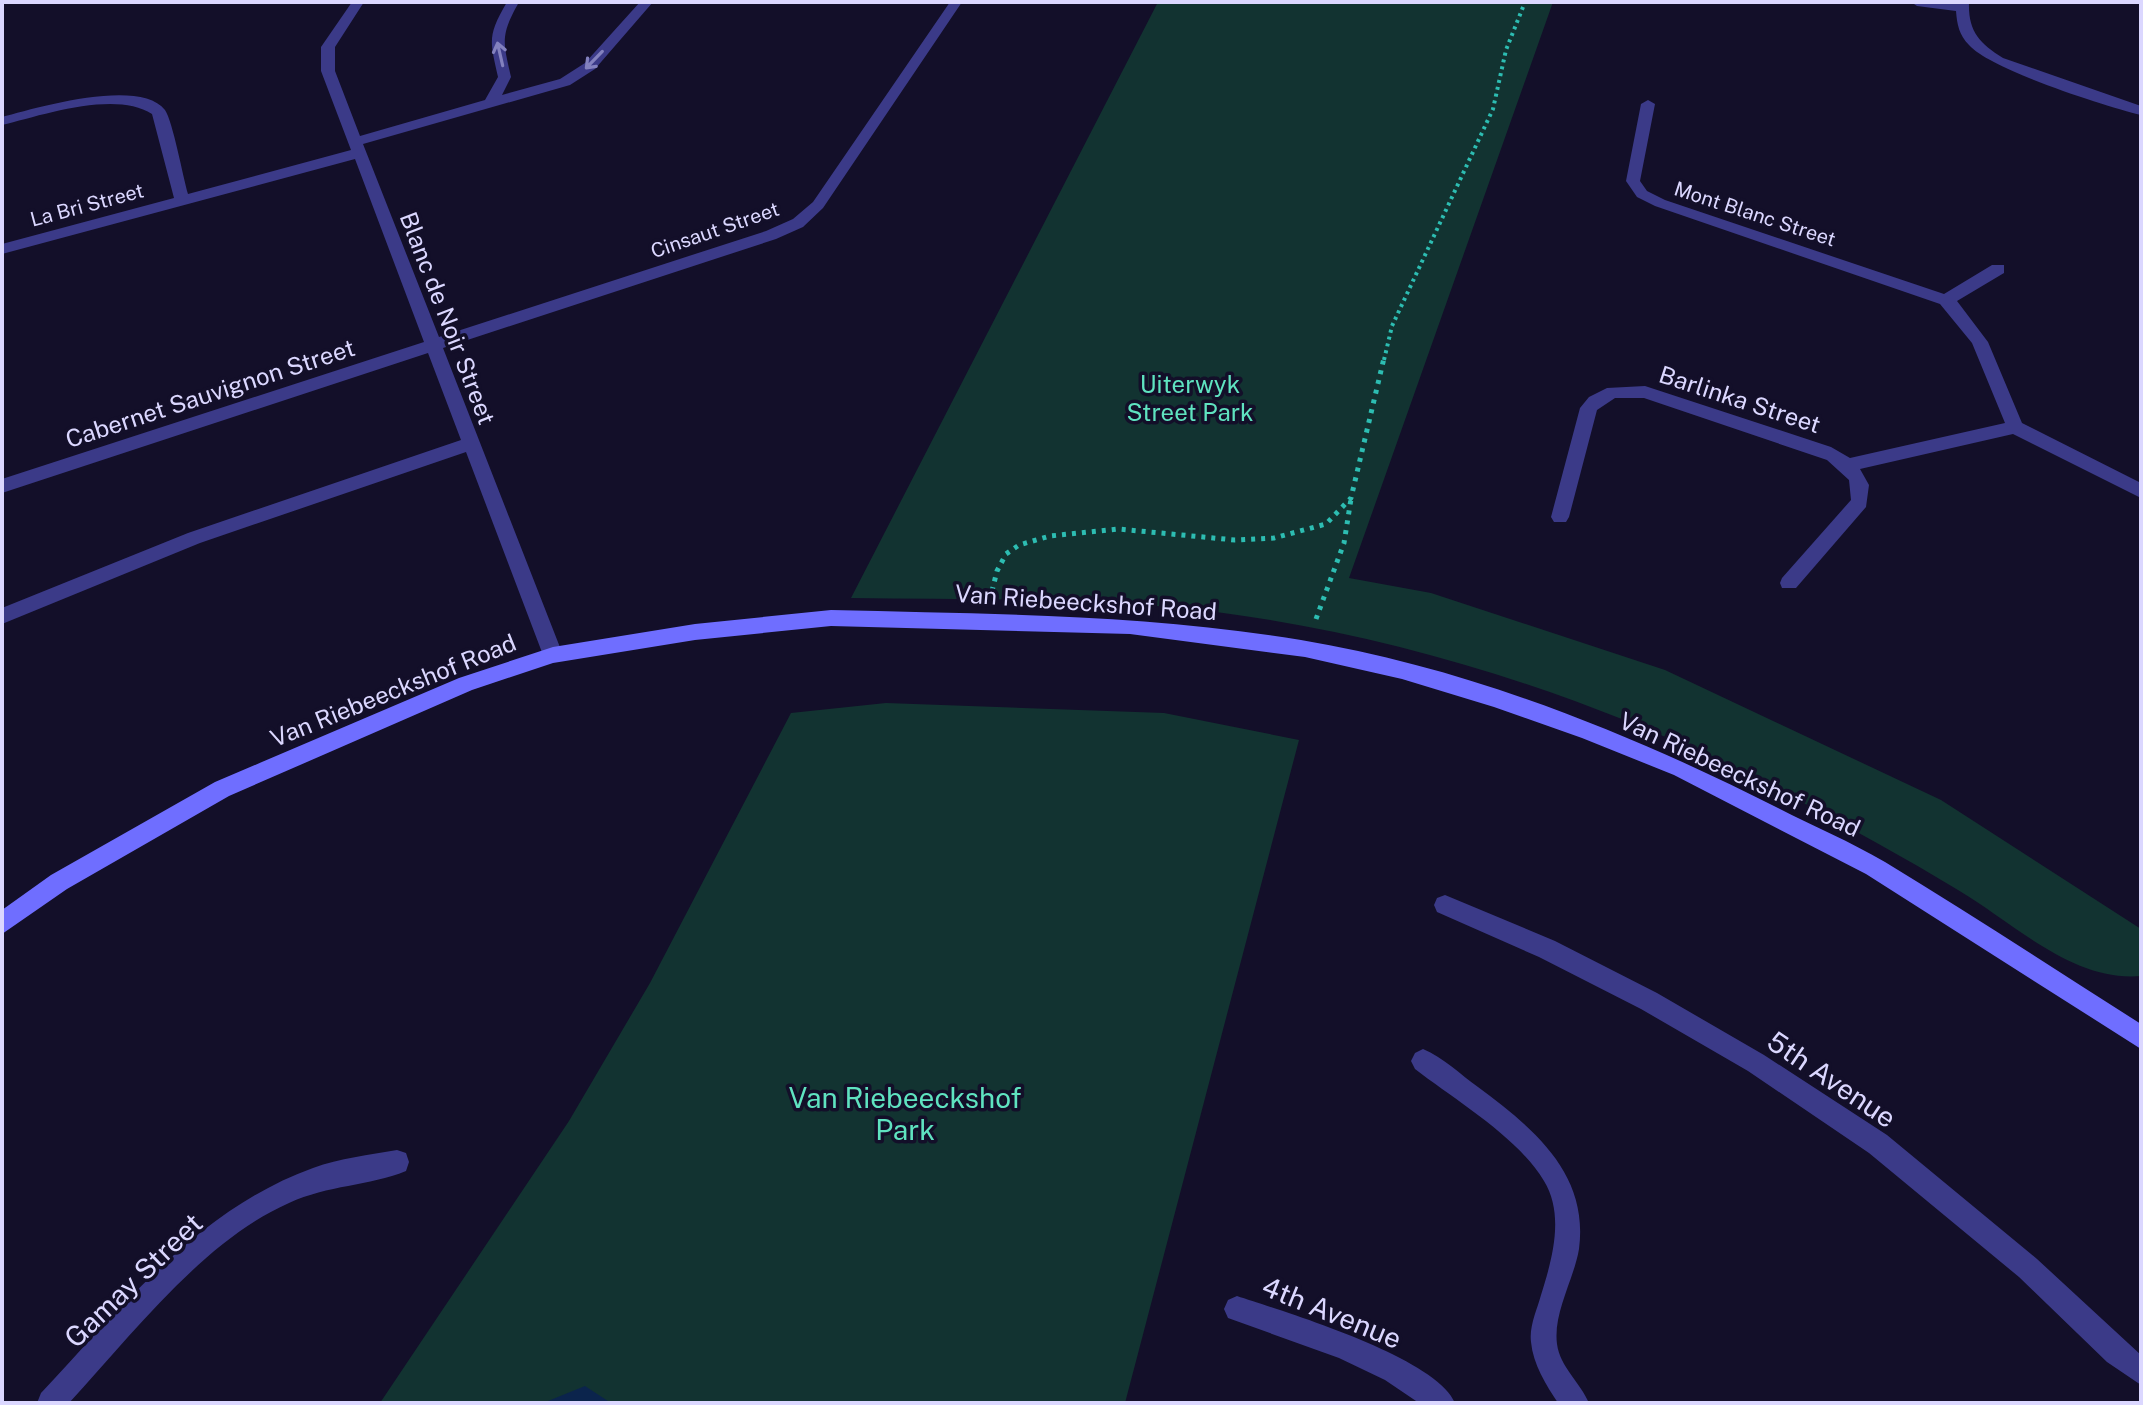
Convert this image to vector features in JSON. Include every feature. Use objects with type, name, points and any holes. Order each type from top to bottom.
[{"type":"street","name":"Blanc de Noir Street","points":[[358,2],[334,36],[326,61],[553,655]]},
{"type":"street","points":[[490,103],[506,82],[496,46],[498,29],[513,2]]},
{"type":"street","name":"La Bri Street","points":[[2,249],[182,200],[565,82],[579,74],[647,2]]},
{"type":"street","name":"Cinsaut Street","points":[[432,345],[771,235],[798,223],[818,205],[956,2]]},
{"type":"street","points":[[1917,2],[1963,5],[1961,22],[1965,32],[1998,61],[2141,111]]},
{"type":"street","name":"La Bri Street","points":[[2,121],[121,99],[153,105],[159,112],[182,200]]},
{"type":"street","name":"Mont Blanc Street","points":[[1648,104],[1633,181],[1642,194],[1660,203],[1946,300]]},
{"type":"street","points":[[1998,269],[1946,300],[1962,315],[1983,350],[2015,427]]},
{"type":"street","name":"Cabernet Sauvignon Street","points":[[2,486],[432,345]]},
{"type":"street","name":"Barlinka Street","points":[[1560,517],[1589,408],[1595,401],[1613,392],[1645,392],[1825,452],[1847,465]]},
{"type":"street","points":[[1789,583],[1860,502],[1860,484],[1847,465],[2015,427],[2141,491]]},
{"type":"street","points":[[2,616],[194,538],[472,443]]},
{"type":"street","name":"Van Riebeeckshof Road","points":[[2,923],[59,882],[222,789],[466,684],[553,655],[695,632],[831,618],[1130,626],[1305,649],[1402,671],[1494,698],[1588,731],[1681,769],[1874,867],[2141,1037]]},
{"type":"street","name":"5th Avenue","points":[[1445,905],[1547,949],[1649,1001],[1756,1063],[1878,1144],[2028,1268],[2141,1372]]},
{"type":"street","points":[[1423,1061],[1532,1147],[1553,1172],[1565,1198],[1569,1234],[1561,1276],[1545,1321],[1544,1341],[1549,1362],[1575,1403]]},
{"type":"street","name":"Gamay Street","points":[[51,1403],[180,1267],[252,1209],[313,1180],[397,1162]]},
{"type":"street","name":"4th Avenue","points":[[1237,1309],[1333,1342],[1388,1367],[1441,1403]]},
{"type":"path","points":[[1305,649],[1344,543],[1351,498],[1392,326],[1493,109],[1506,50],[1525,2]]},
{"type":"path","points":[[985,620],[997,571],[1006,554],[1019,545],[1050,536],[1118,529],[1235,540],[1274,538],[1326,524],[1351,498]]},
{"type":"green space","name":"Uiterwyk Street Park","points":[[1158,2],[1553,2],[1349,578],[1431,593],[1665,670],[1941,800],[2141,929],[2141,976],[2091,970],[2068,960],[1878,843],[1723,763],[1648,729],[1491,673],[1330,631],[1168,607],[1050,600],[851,598]]},
{"type":"green space","name":"Van Riebeeckshof Park","points":[[886,703],[1164,713],[1299,740],[1125,1403],[380,1403],[569,1121],[650,983],[791,713]]},
{"type":"water","points":[[585,1386],[611,1403],[543,1403]]}]
